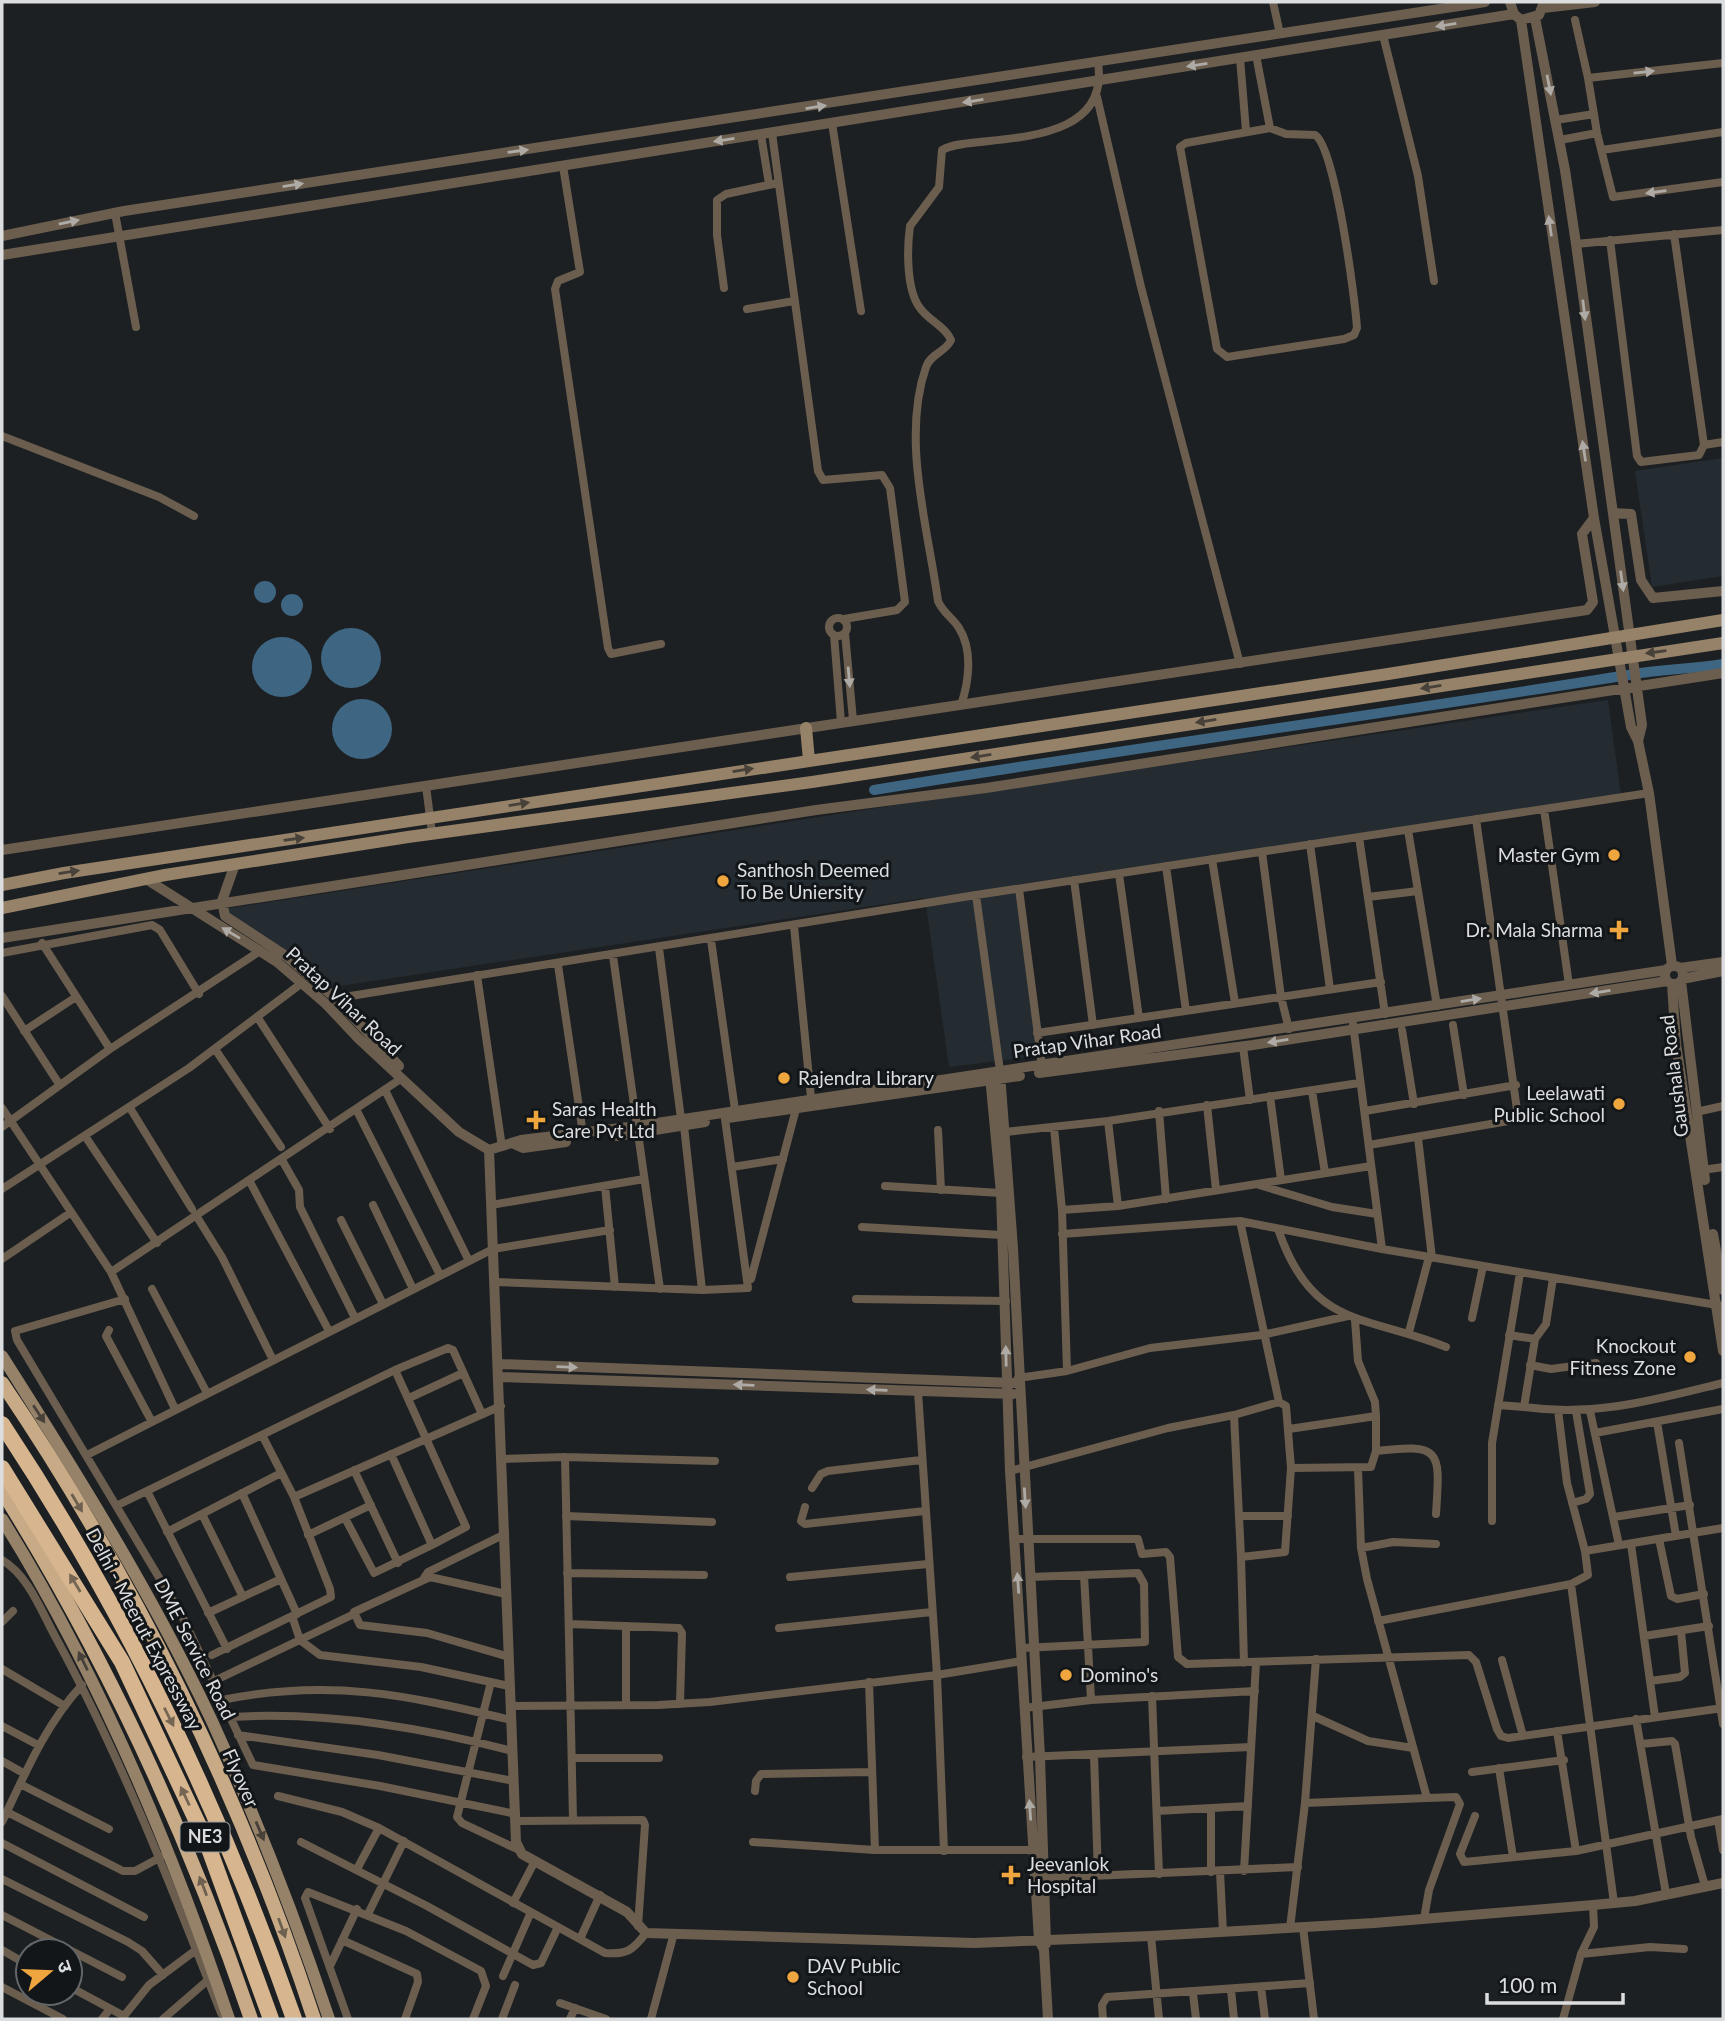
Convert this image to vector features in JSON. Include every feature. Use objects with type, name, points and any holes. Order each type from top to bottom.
[{"type":"highway","name":"Flyover","points":[[2,1383],[41,1441],[97,1536],[180,1692],[263,1875],[314,2019]]},
{"type":"highway","name":"Delhi - Meerut Expressway","points":[[2,1424],[134,1647],[181,1739],[267,1942],[294,2019]]},
{"type":"highway","name":"Delhi - Meerut Expressway","points":[[2,1468],[63,1563],[128,1675],[207,1843],[271,2019]]},
{"type":"highway","points":[[2,1490],[71,1610],[147,1756],[194,1862],[251,2019]]},
{"type":"main road","points":[[2,885],[64,873],[1723,620]]},
{"type":"main road","points":[[2,908],[146,879],[432,833],[812,782],[1620,664],[1634,672],[1723,643]]},
{"type":"main road","points":[[806,727],[809,760]]},
{"type":"main road","name":"DME Service Road","points":[[2,1356],[97,1506],[210,1718],[272,1860],[329,2019]]},
{"type":"main road","points":[[2,1519],[84,1663],[163,1855],[199,1948],[222,2018]]},
{"type":"main road","points":[[2,1543],[19,1546]]},
{"type":"street","points":[[1273,2],[1280,34]]},
{"type":"street","points":[[2,236],[115,213],[1485,2]]},
{"type":"street","points":[[1510,2],[1517,17],[1594,518],[1623,685],[1649,793],[1674,975]]},
{"type":"street","points":[[1595,2],[1544,5],[1535,18],[1560,140],[1576,244],[1642,725],[1638,741]]},
{"type":"street","points":[[2,255],[1383,35],[1517,17],[1535,18]]},
{"type":"street","points":[[1575,20],[1597,133],[1614,198],[1723,182]]},
{"type":"street","points":[[1383,35],[1418,176],[1434,281]]},
{"type":"street","points":[[1256,55],[1270,128]]},
{"type":"street","points":[[1240,58],[1246,131]]},
{"type":"street","points":[[1098,62],[1100,80],[1097,97],[1141,287],[1240,664]]},
{"type":"street","points":[[1588,78],[1723,63]]},
{"type":"street","points":[[961,705],[968,673],[965,645],[959,628],[943,612],[938,601],[916,457],[918,417],[926,366],[950,344],[950,337],[920,309],[914,296],[910,226],[939,187],[940,154],[945,149],[1017,138],[1056,127],[1083,115],[1097,97]]},
{"type":"street","points":[[1556,120],[1594,114]]},
{"type":"street","points":[[832,123],[862,311]]},
{"type":"street","points":[[1270,128],[1286,134],[1315,135],[1324,144],[1335,187],[1357,328],[1354,335],[1344,339],[1227,357],[1217,349],[1180,147],[1186,143],[1270,128]]},
{"type":"street","points":[[1602,150],[1723,132]]},
{"type":"street","points":[[1560,140],[1597,133]]},
{"type":"street","points":[[766,134],[778,183],[818,471],[823,480],[882,475],[890,488],[905,602],[897,610],[838,618],[831,622],[829,628],[834,635],[841,722]]},
{"type":"street","points":[[766,134],[769,184]]},
{"type":"street","points":[[563,166],[580,272],[558,281],[555,289],[608,648],[611,654],[661,644]]},
{"type":"street","points":[[724,288],[717,235],[717,200],[726,194],[778,183]]},
{"type":"street","points":[[115,213],[136,327]]},
{"type":"street","points":[[1576,244],[1723,230]]},
{"type":"street","points":[[1610,240],[1638,460],[1645,463],[1695,456],[1702,452],[1704,446],[1674,234]]},
{"type":"street","points":[[747,309],[794,301]]},
{"type":"street","points":[[1580,425],[1599,422]]},
{"type":"street","points":[[2,436],[159,497],[194,516]]},
{"type":"street","points":[[1704,446],[1723,442]]},
{"type":"street","points":[[1613,513],[1630,514],[1640,580],[1653,598],[1723,591]]},
{"type":"street","points":[[2,850],[1590,609],[1593,602],[1582,534],[1594,518]]},
{"type":"street","points":[[844,619],[847,627],[845,633],[853,720]]},
{"type":"street","points":[[834,635],[845,633]]},
{"type":"street","points":[[1634,672],[1723,673]]},
{"type":"street","points":[[2,938],[148,916],[222,901],[449,869],[816,810],[986,788],[1623,685],[1634,672]]},
{"type":"street","points":[[426,786],[432,833]]},
{"type":"street","points":[[330,1000],[976,895],[1649,793]]},
{"type":"street","points":[[1544,809],[1569,985]]},
{"type":"street","points":[[1369,1145],[1514,1121],[1519,1114],[1476,819]]},
{"type":"street","points":[[1408,830],[1437,1006]]},
{"type":"street","points":[[1359,837],[1385,1014]]},
{"type":"street","points":[[1310,844],[1330,989]]},
{"type":"street","points":[[1262,852],[1281,997],[1289,1028]]},
{"type":"street","points":[[1212,859],[1235,1003]]},
{"type":"street","points":[[222,901],[235,864]]},
{"type":"street","points":[[1166,866],[1185,1011]]},
{"type":"street","points":[[1119,874],[1139,1018]]},
{"type":"street","name":"Pratap Vihar Road","points":[[146,879],[188,908],[261,951],[302,983],[330,1000],[402,1078],[459,1132],[489,1150],[521,1140],[637,1130]]},
{"type":"street","points":[[1074,880],[1093,1024]]},
{"type":"street","points":[[1019,889],[1042,1066]]},
{"type":"street","points":[[1368,897],[1418,891]]},
{"type":"street","points":[[976,895],[995,1076],[1006,1301],[1028,1539],[1040,1757],[1043,1944]]},
{"type":"street","name":"Pratap Vihar Road","points":[[222,901],[223,913],[227,918],[286,956],[472,1140]]},
{"type":"street","points":[[2,953],[152,925],[160,930],[199,994]]},
{"type":"street","points":[[794,926],[811,1098]]},
{"type":"street","points":[[34,932],[110,1049]]},
{"type":"street","points":[[711,940],[735,1110]]},
{"type":"street","points":[[659,948],[683,1122],[702,1290]]},
{"type":"street","points":[[2,1127],[110,1049],[199,994],[261,951]]},
{"type":"street","points":[[612,956],[660,1289]]},
{"type":"street","name":"Pratap Vihar Road","points":[[995,1076],[1042,1066],[1289,1028],[1353,1024],[1504,1007],[1674,975],[1723,962]]},
{"type":"street","points":[[558,965],[583,1134]]},
{"type":"street","name":"Pratap Vihar Road","points":[[508,1146],[523,1148],[637,1130],[811,1098],[888,1091],[1243,1046],[1353,1024],[1385,1014],[1569,985],[1723,971]]},
{"type":"street","points":[[477,975],[508,1146]]},
{"type":"street","name":"Gaushala Road","points":[[1674,975],[1723,1290]]},
{"type":"street","name":"Gaushala Road","points":[[1674,975],[1676,1044],[1720,1306],[1723,1348]]},
{"type":"street","points":[[1037,1033],[1381,982]]},
{"type":"street","points":[[2,1189],[130,1108],[258,1018],[302,983]]},
{"type":"street","points":[[2,996],[59,1084]]},
{"type":"street","points":[[24,1031],[76,997]]},
{"type":"street","points":[[258,1018],[330,1129]]},
{"type":"street","points":[[1353,1024],[1382,1249]]},
{"type":"street","points":[[1453,1025],[1464,1095]]},
{"type":"street","points":[[1402,1030],[1414,1104]]},
{"type":"street","points":[[1243,1046],[1250,1100]]},
{"type":"street","points":[[215,1049],[281,1147]]},
{"type":"street","points":[[995,1076],[1004,1132],[1014,1387],[1010,1471],[1026,1757],[1048,2019]]},
{"type":"street","points":[[111,1272],[157,1242],[194,1213],[250,1182],[402,1078]]},
{"type":"street","points":[[1004,1132],[1108,1121],[1159,1111],[1359,1083]]},
{"type":"street","points":[[1365,1111],[1516,1085]]},
{"type":"street","points":[[385,1090],[469,1261]]},
{"type":"street","name":"Pratap Vihar Road","points":[[683,1122],[796,1109],[888,1091]]},
{"type":"street","points":[[1312,1091],[1325,1173]]},
{"type":"street","points":[[1270,1096],[1281,1180]]},
{"type":"street","points":[[1207,1105],[1216,1191]]},
{"type":"street","points":[[1696,1112],[1723,1106]]},
{"type":"street","points":[[2,1108],[111,1272],[175,1409]]},
{"type":"street","points":[[130,1108],[222,1257],[273,1360]]},
{"type":"street","points":[[495,1282],[660,1289],[744,1289],[750,1284],[796,1109]]},
{"type":"street","points":[[357,1111],[440,1275]]},
{"type":"street","points":[[1159,1111],[1166,1199]]},
{"type":"street","points":[[725,1119],[750,1284]]},
{"type":"street","points":[[1108,1121],[1118,1206]]},
{"type":"street","points":[[1054,1128],[1062,1210],[1068,1371]]},
{"type":"street","points":[[938,1130],[941,1189]]},
{"type":"street","points":[[85,1136],[157,1242]]},
{"type":"street","points":[[1409,1332],[1431,1258],[1418,1138]]},
{"type":"street","points":[[489,1150],[503,1459],[509,1686],[516,1842],[519,1850]]},
{"type":"street","points":[[732,1167],[783,1159]]},
{"type":"street","points":[[282,1160],[299,1190],[300,1207],[355,1318]]},
{"type":"street","points":[[1062,1210],[1118,1206],[1371,1166]]},
{"type":"street","points":[[1703,1170],[1723,1167]]},
{"type":"street","points":[[491,1205],[644,1179]]},
{"type":"street","points":[[250,1182],[329,1331]]},
{"type":"street","points":[[1256,1184],[1332,1207],[1377,1214]]},
{"type":"street","points":[[605,1186],[615,1287]]},
{"type":"street","points":[[885,1186],[1001,1193]]},
{"type":"street","points":[[373,1205],[413,1289]]},
{"type":"street","points":[[2,1259],[70,1213]]},
{"type":"street","points":[[341,1220],[383,1304]]},
{"type":"street","points":[[1062,1234],[1240,1221],[1431,1258],[1720,1306]]},
{"type":"street","points":[[1240,1221],[1262,1335],[1279,1402]]},
{"type":"street","points":[[862,1227],[1002,1236]]},
{"type":"street","points":[[1278,1229],[1298,1272],[1331,1308],[1352,1318],[1409,1332],[1446,1347]]},
{"type":"street","points":[[87,1455],[493,1249],[610,1230]]},
{"type":"street","points":[[1472,1318],[1483,1266]]},
{"type":"street","points":[[1492,1521],[1492,1443],[1520,1273]]},
{"type":"street","points":[[1524,1407],[1535,1339],[1546,1324],[1553,1278]]},
{"type":"street","points":[[152,1289],[207,1393]]},
{"type":"street","points":[[125,1299],[15,1331],[22,1350],[118,1505],[182,1616],[256,1768],[356,1782],[460,1803],[516,1818],[642,1819],[645,1825],[642,1930],[633,1951],[621,1955],[605,1953],[404,1840],[342,1812],[278,1796]]},
{"type":"street","points":[[856,1299],[1006,1301]]},
{"type":"street","points":[[499,1364],[818,1383],[918,1392],[1014,1387],[1150,1348],[1262,1335],[1352,1318]]},
{"type":"street","points":[[1291,1468],[1371,1467],[1376,1451],[1375,1402],[1358,1361],[1352,1318]]},
{"type":"street","points":[[109,1330],[106,1333],[110,1344],[152,1422]]},
{"type":"street","points":[[1509,1335],[1535,1339]]},
{"type":"street","points":[[118,1505],[396,1370],[448,1348],[453,1350],[482,1414]]},
{"type":"street","points":[[1531,1364],[1551,1369],[1596,1363]]},
{"type":"street","points":[[345,1518],[374,1573],[464,1528],[466,1524],[396,1370]]},
{"type":"street","points":[[409,1398],[463,1373]]},
{"type":"street","points":[[499,1377],[1014,1387]]},
{"type":"street","points":[[1498,1405],[1576,1411],[1614,1409],[1723,1383]]},
{"type":"street","points":[[918,1392],[937,1675],[944,1851]]},
{"type":"street","points":[[1010,1471],[1279,1402],[1286,1406],[1291,1468],[1285,1552],[1241,1557]]},
{"type":"street","points":[[293,1497],[500,1406]]},
{"type":"street","points":[[1595,1433],[1723,1409]]},
{"type":"street","points":[[1378,1621],[1571,1584],[1588,1576],[1585,1551],[1572,1503],[1558,1410]]},
{"type":"street","points":[[1572,1503],[1586,1499],[1590,1494],[1576,1411]]},
{"type":"street","points":[[1590,1411],[1619,1545]]},
{"type":"street","points":[[1234,1415],[1244,1663]]},
{"type":"street","points":[[1289,1429],[1376,1416]]},
{"type":"street","points":[[1657,1422],[1676,1536]]},
{"type":"street","points":[[212,1655],[325,1602],[331,1595],[293,1497],[262,1435]]},
{"type":"street","points":[[1679,1443],[1723,1724]]},
{"type":"street","points":[[1376,1451],[1415,1446],[1433,1454],[1438,1473],[1436,1514]]},
{"type":"street","points":[[391,1454],[432,1545]]},
{"type":"street","points":[[503,1459],[565,1457],[715,1461]]},
{"type":"street","points":[[565,1457],[573,1819]]},
{"type":"street","points":[[812,1488],[821,1474],[828,1471],[921,1460]]},
{"type":"street","points":[[1359,1469],[1361,1548],[1378,1621],[1427,1798]]},
{"type":"street","points":[[354,1470],[398,1563]]},
{"type":"street","points":[[167,1532],[282,1473]]},
{"type":"street","points":[[147,1491],[227,1649]]},
{"type":"street","points":[[242,1493],[281,1579],[300,1640],[320,1656],[421,1667],[509,1686]]},
{"type":"street","points":[[308,1535],[371,1505]]},
{"type":"street","points":[[1614,1517],[1690,1505]]},
{"type":"street","points":[[805,1507],[801,1521],[805,1524],[925,1511]]},
{"type":"street","points":[[202,1514],[243,1597]]},
{"type":"street","points":[[1238,1516],[1288,1516]]},
{"type":"street","points":[[566,1517],[712,1522]]},
{"type":"street","points":[[1585,1551],[1723,1528]]},
{"type":"street","points":[[424,1578],[428,1572],[505,1534]]},
{"type":"street","points":[[1015,1539],[1138,1539],[1142,1554],[1166,1552],[1170,1557],[1176,1640],[1181,1662],[1256,1663],[1387,1655],[1473,1657],[1501,1736],[1523,1736],[1722,1708]]},
{"type":"street","points":[[1659,1539],[1673,1598],[1704,1594]]},
{"type":"street","points":[[1361,1548],[1393,1542],[1436,1544]]},
{"type":"street","points":[[1630,1544],[1655,1717]]},
{"type":"street","points":[[2,1560],[23,1578],[82,1685],[163,1855],[135,1871],[123,1871],[7,1812]]},
{"type":"street","points":[[790,1577],[928,1564]]},
{"type":"street","points":[[1022,1648],[1145,1642],[1144,1584],[1138,1573],[1131,1571],[1030,1577]]},
{"type":"street","points":[[568,1573],[704,1575]]},
{"type":"street","points":[[1084,1575],[1091,1700]]},
{"type":"street","points":[[212,1682],[424,1578],[432,1577],[506,1594]]},
{"type":"street","points":[[208,1613],[281,1579]]},
{"type":"street","points":[[1571,1584],[1614,1903]]},
{"type":"street","points":[[2,1622],[13,1611]]},
{"type":"street","points":[[779,1628],[932,1612]]},
{"type":"street","points":[[354,1614],[360,1625],[427,1633],[509,1657]]},
{"type":"street","points":[[569,1624],[679,1628],[680,1704]]},
{"type":"street","points":[[626,1626],[626,1705]]},
{"type":"street","points":[[1644,1636],[1709,1626]]},
{"type":"street","points":[[1650,1681],[1685,1673],[1681,1631]]},
{"type":"street","points":[[1290,1928],[1305,1803],[1316,1659]]},
{"type":"street","points":[[1502,1660],[1523,1736]]},
{"type":"street","points":[[510,1706],[680,1704],[937,1675],[1022,1661]]},
{"type":"street","points":[[1244,1871],[1256,1663]]},
{"type":"street","points":[[2,1669],[63,1705]]},
{"type":"street","points":[[491,1682],[485,1713],[466,1773],[458,1821],[519,1850],[600,1895],[628,1912],[642,1930],[1043,1944],[1593,1905],[1723,1883]]},
{"type":"street","points":[[869,1682],[875,1850]]},
{"type":"street","points":[[2,1822],[38,1745],[63,1705],[82,1685]]},
{"type":"street","points":[[222,1700],[257,1693],[316,1688],[400,1696],[511,1720]]},
{"type":"street","points":[[1024,1708],[1091,1700],[1255,1691]]},
{"type":"street","points":[[1152,1696],[1159,1874]]},
{"type":"street","points":[[230,1717],[312,1715],[475,1741],[512,1751]]},
{"type":"street","points":[[1313,1716],[1368,1741],[1413,1748]]},
{"type":"street","points":[[1636,1720],[1666,1894]]},
{"type":"street","points":[[2,1726],[38,1745]]},
{"type":"street","points":[[1558,1731],[1576,1851]]},
{"type":"street","points":[[238,1735],[377,1755],[514,1782]]},
{"type":"street","points":[[1641,1744],[1674,1742],[1689,1826],[1705,1886]]},
{"type":"street","points":[[1026,1757],[1251,1747]]},
{"type":"street","points":[[1094,1755],[1098,1876]]},
{"type":"street","points":[[572,1758],[659,1758]]},
{"type":"street","points":[[1472,1772],[1564,1760]]},
{"type":"street","points":[[2,1761],[25,1774]]},
{"type":"street","points":[[1499,1768],[1513,1857]]},
{"type":"street","points":[[755,1791],[756,1781],[761,1774],[872,1772]]},
{"type":"street","points":[[20,1784],[109,1829]]},
{"type":"street","points":[[2,1795],[12,1801]]},
{"type":"street","points":[[1305,1803],[1456,1797],[1460,1804],[1429,1890],[1424,1919]]},
{"type":"street","points":[[1157,1811],[1248,1806]]},
{"type":"street","points":[[1211,1809],[1215,1872],[1223,1932]]},
{"type":"street","points":[[1475,1816],[1460,1854],[1461,1860],[1576,1851],[1721,1820],[1723,1850]]},
{"type":"street","points":[[357,1869],[379,1828]]},
{"type":"street","points":[[368,1914],[404,1840]]},
{"type":"street","points":[[301,1842],[357,1869],[537,1966],[558,1927]]},
{"type":"street","points":[[753,1842],[875,1850],[1033,1850]]},
{"type":"street","points":[[2,1843],[144,1917]]},
{"type":"street","points":[[513,1903],[535,1861]]},
{"type":"street","points":[[1044,1878],[1298,1867]]},
{"type":"street","points":[[2,1879],[128,1942],[142,1951],[163,1975]]},
{"type":"street","points":[[348,2019],[305,1894],[312,1893],[357,1909],[481,1971],[486,1986],[473,2019]]},
{"type":"street","points":[[580,1939],[600,1895]]},
{"type":"street","points":[[1563,2019],[1581,1954],[1594,1927],[1593,1905]]},
{"type":"street","points":[[330,1966],[357,1909]]},
{"type":"street","points":[[503,1976],[531,1912]]},
{"type":"street","points":[[2,1915],[122,1976]]},
{"type":"street","points":[[1303,1927],[1314,2019]]},
{"type":"street","points":[[651,2019],[674,1933]]},
{"type":"street","points":[[1151,1936],[1159,2019]]},
{"type":"street","points":[[342,1940],[417,1974],[418,1982],[405,2019]]},
{"type":"street","points":[[1581,1954],[1650,1947],[1684,1949]]},
{"type":"street","points":[[84,1995],[120,2016],[128,2014],[149,1985],[199,1948],[222,2018]]},
{"type":"street","points":[[163,2019],[208,1980]]},
{"type":"street","points":[[1103,2019],[1102,2004],[1107,1997],[1157,1996],[1310,1983]]},
{"type":"street","points":[[502,2019],[515,1985]]},
{"type":"street","points":[[2,1987],[63,2019]]},
{"type":"street","points":[[1261,1987],[1265,2019]]},
{"type":"street","points":[[1231,1990],[1234,2019]]},
{"type":"street","points":[[1193,1993],[1196,2019]]},
{"type":"street","points":[[561,2003],[606,2019]]},
{"type":"street","points":[[570,2019],[575,2008]]},
{"type":"street","points":[[102,2019],[110,2009]]},
{"type":"shaded area","points":[[1723,458],[1723,576],[1652,587],[1635,471]]},
{"type":"shaded area","name":"Santhosh Deemed To Be Uniersity","points":[[1608,700],[1621,795],[1014,885],[1038,1056],[949,1067],[925,898],[326,988],[236,922],[225,909],[935,799]]},
{"type":"water","points":[[265,581],[273,584],[276,592],[273,600],[265,603],[257,600],[254,592],[257,584]]},
{"type":"water","points":[[292,594],[300,597],[303,605],[300,613],[292,616],[284,613],[281,605],[284,597]]},
{"type":"water","points":[[351,628],[372,637],[381,658],[372,679],[351,688],[330,679],[321,658],[330,637]]},
{"type":"water","points":[[282,637],[303,646],[312,667],[303,688],[282,697],[261,688],[252,667],[261,646]]},
{"type":"water","points":[[362,699],[383,708],[392,729],[383,750],[362,759],[341,750],[332,729],[341,708]]},
{"type":"waterway","points":[[874,790],[1634,674],[1723,664]]},
{"type":"place","name":"Master Gym","points":[[1614,855]]},
{"type":"place","name":"Santhosh Deemed To Be Uniersity","points":[[723,881]]},
{"type":"place","name":"Dr. Mala Sharma","points":[[1619,930]]},
{"type":"place","name":"Rajendra Library","points":[[784,1078]]},
{"type":"place","name":"Leelawati Public School","points":[[1619,1104]]},
{"type":"place","name":"Saras Health Care Pvt Ltd","points":[[536,1120]]},
{"type":"place","name":"Knockout Fitness Zone","points":[[1690,1357]]},
{"type":"place","name":"Domino's","points":[[1066,1675]]},
{"type":"place","name":"Jeevanlok Hospital","points":[[1011,1875]]},
{"type":"place","name":"DAV Public School","points":[[793,1977]]}]
